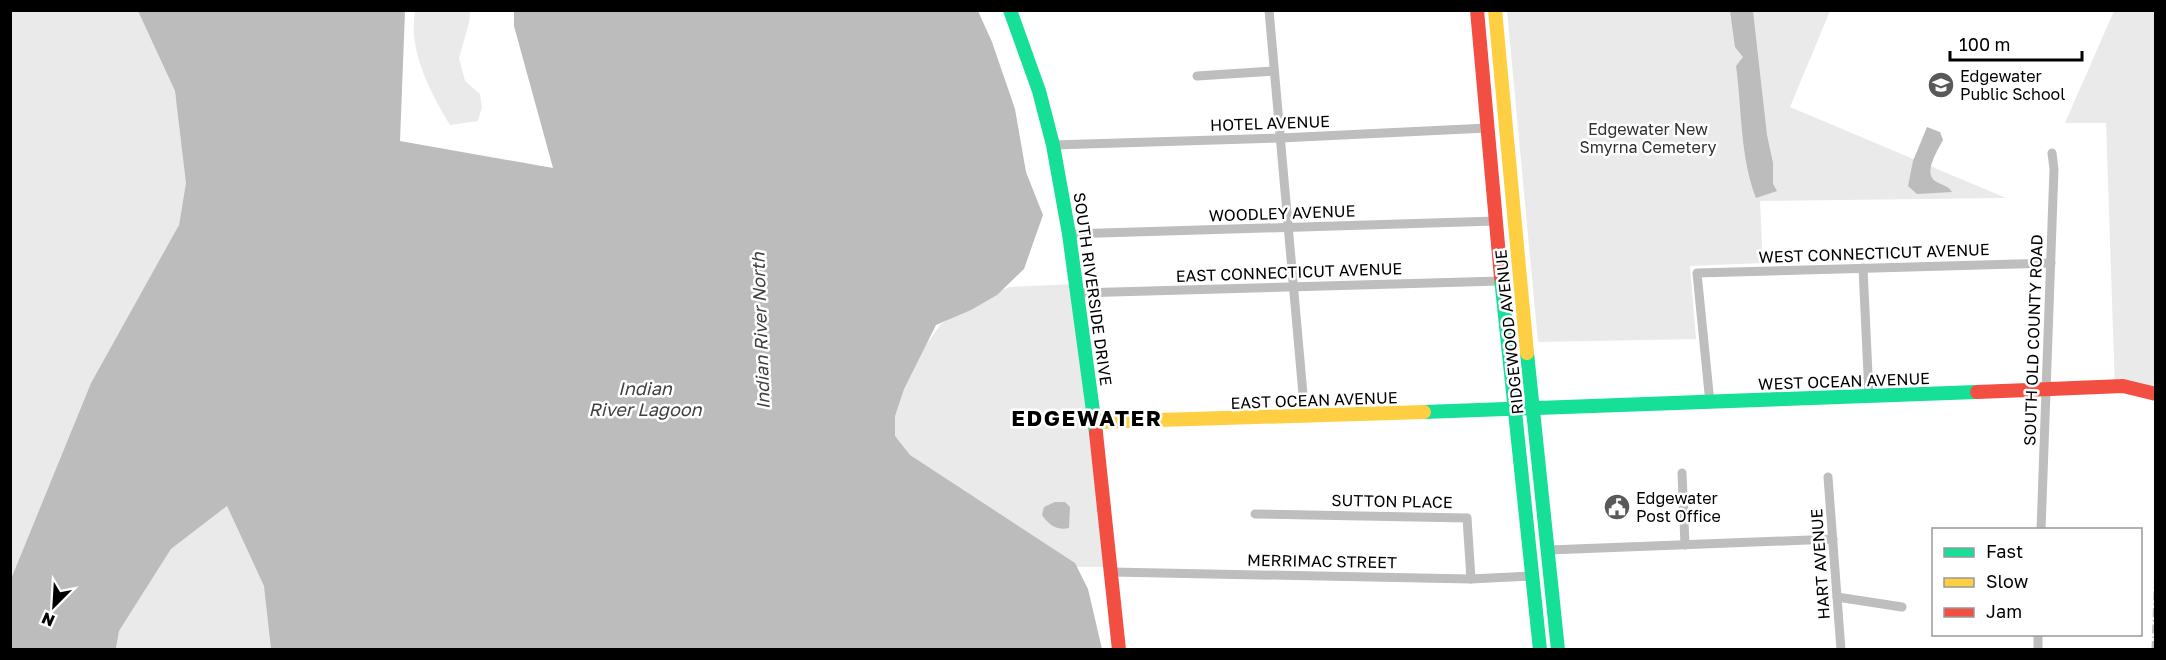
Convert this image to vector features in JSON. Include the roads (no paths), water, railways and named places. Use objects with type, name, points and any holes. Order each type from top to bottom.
[{"type":"street","name":"SOUTH RIVERSIDE DRIVE","points":[[1010,10],[1039,91],[1053,145],[1069,234],[1095,422],[1119,650]]},
{"type":"street","points":[[1269,10],[1305,417]]},
{"type":"street","name":"RIDGEWOOD AVENUE","points":[[1477,10],[1501,281],[1542,647]]},
{"type":"street","points":[[1486,10],[1494,94],[1504,106]]},
{"type":"street","name":"RIDGEWOOD AVENUE","points":[[1496,10],[1519,280],[1558,650]]},
{"type":"street","points":[[1197,76],[1274,71]]},
{"type":"street","name":"HOTEL AVENUE","points":[[1053,145],[1281,138],[1487,128]]},
{"type":"street","name":"SOUTH OLD COUNTY ROAD","points":[[2041,528],[2054,169],[2052,153]]},
{"type":"street","name":"WOODLEY AVENUE","points":[[1069,234],[1496,221]]},
{"type":"street","name":"WEST CONNECTICUT AVENUE","points":[[1710,403],[1697,273],[2051,263]]},
{"type":"street","points":[[1863,268],[1869,396]]},
{"type":"street","name":"EAST CONNECTICUT AVENUE","points":[[1078,293],[1501,281]]},
{"type":"street","name":"WEST OCEAN AVENUE","points":[[1533,409],[2123,386],[2156,394]]},
{"type":"street","name":"EAST OCEAN AVENUE","points":[[1095,422],[1533,409]]},
{"type":"street","points":[[1682,472],[1685,545]]},
{"type":"street","name":"HART AVENUE","points":[[1828,477],[1841,650]]},
{"type":"street","name":"SUTTON PLACE","points":[[1256,514],[1467,518],[1471,579]]},
{"type":"street","points":[[1549,550],[1833,539]]},
{"type":"street","name":"MERRIMAC STREET","points":[[1111,572],[1471,579],[1533,576]]},
{"type":"street","points":[[1837,597],[1902,607]]},
{"type":"water","name":"Indian River Lagoon","points":[[138,11],[405,11],[400,141],[553,168],[514,26],[514,11],[978,11],[992,42],[1015,109],[1026,172],[1043,215],[1024,269],[997,295],[971,310],[936,325],[904,389],[895,416],[895,436],[910,455],[1075,563],[1088,589],[1102,649],[271,649],[264,586],[227,506],[171,549],[119,631],[116,649],[11,649],[11,579],[91,383],[179,225],[186,183],[175,91]]},
{"type":"water","points":[[1730,11],[1753,11],[1767,135],[1773,163],[1773,184],[1777,191],[1756,198],[1744,150],[1736,66],[1743,57],[1735,47]]},
{"type":"water","points":[[1927,127],[1940,132],[1943,140],[1930,172],[1935,181],[1952,192],[1917,194],[1908,186],[1913,161]]},
{"type":"water","points":[[1055,502],[1065,502],[1070,507],[1069,528],[1061,529],[1054,526],[1042,515],[1044,507]]},
{"type":"railway","points":[[2153,650],[2156,562]]},
{"type":"place","name":"Edgewater Public School","points":[[1941,85]]},
{"type":"place","name":"Edgewater Post Office","points":[[1617,507]]},
{"type":"district","name":"EDGEWATER","points":[[1087,418]]},
{"type":"park label","name":"Edgewater New Smyrna Cemetery","points":[[1648,138]]},
{"type":"water label","name":"Indian River North","points":[[761,331]]}]
